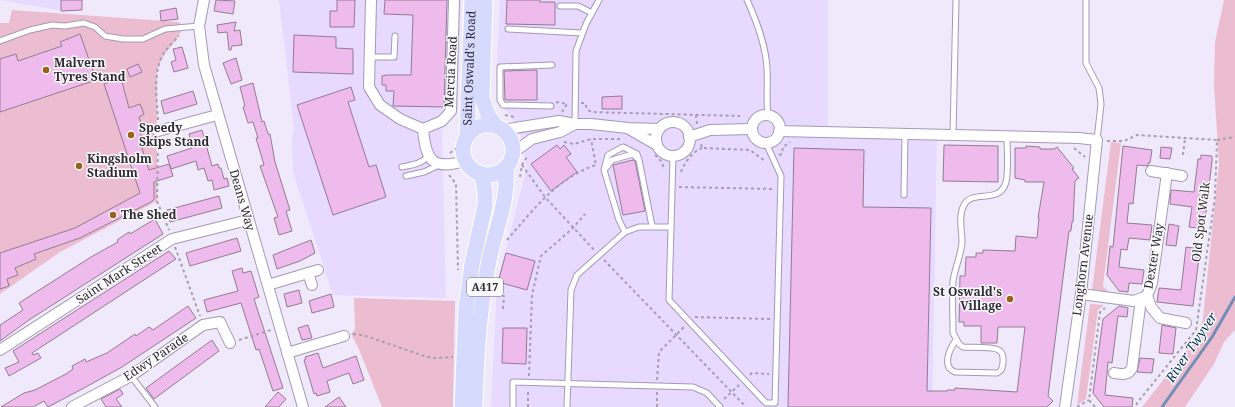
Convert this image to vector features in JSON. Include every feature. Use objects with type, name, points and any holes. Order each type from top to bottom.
[{"type":"main road","name":"Saint Oswald's Road","points":[[467,136],[472,0]]},
{"type":"main road","name":"Saint Oswald's Road","points":[[485,0],[482,98],[488,115],[499,128]]},
{"type":"main road","points":[[506,168],[497,174],[482,175],[474,172],[465,161],[463,152],[464,143],[467,136],[473,130],[482,126],[499,128],[512,141],[513,153]]},
{"type":"main road","name":"A417","points":[[475,407],[480,314],[489,260],[506,190],[506,168],[513,153]]},
{"type":"main road","name":"A417","points":[[462,407],[466,308],[485,202],[482,175]]},
{"type":"street","name":"Deans Way","points":[[204,0],[199,26],[204,65],[217,115],[303,407]]},
{"type":"street","points":[[371,0],[369,87],[380,105],[400,119],[423,129],[424,142],[429,155],[439,165],[448,166],[465,161]]},
{"type":"street","name":"Mercia Road","points":[[423,129],[442,121],[451,111],[454,0]]},
{"type":"street","points":[[158,131],[217,115]]},
{"type":"street","points":[[768,115],[776,120],[779,131],[775,139],[766,143],[757,140],[752,129],[756,119],[768,115]]},
{"type":"street","points":[[499,128],[559,121],[575,124],[659,129]]},
{"type":"street","points":[[657,145],[656,135],[659,129],[669,123],[679,124],[694,136]]},
{"type":"street","points":[[513,153],[532,139],[560,132],[575,124]]},
{"type":"street","points":[[628,128],[657,145],[662,152],[673,156],[683,152],[694,136],[710,130],[752,129]]},
{"type":"street","points":[[779,131],[953,134],[1079,138],[1097,140]]},
{"type":"street","name":"Longhorn Avenue","points":[[1065,407],[1081,294],[1097,140]]},
{"type":"street","points":[[1151,171],[1182,176]]},
{"type":"street","name":"Dexter Way","points":[[1081,294],[1134,300],[1144,297],[1152,283],[1167,173]]},
{"type":"street","name":"Saint Mark Street","points":[[0,350],[172,239],[248,220]]},
{"type":"street","points":[[268,285],[313,271],[312,285]]},
{"type":"street","points":[[1144,297],[1160,318],[1186,323]]},
{"type":"street","points":[[1114,374],[1125,375],[1131,372],[1144,297]]},
{"type":"street","points":[[203,325],[220,322],[230,342]]},
{"type":"street","name":"Edwy Parade","points":[[72,407],[83,404],[130,376],[203,325]]},
{"type":"street","points":[[287,353],[344,336]]},
{"type":"lane","points":[[575,124],[576,51],[582,32],[598,0]]},
{"type":"lane","points":[[747,0],[760,32],[767,68],[766,103],[768,115]]},
{"type":"lane","points":[[953,134],[956,0]]},
{"type":"lane","points":[[1086,0],[1086,63],[1099,88],[1102,104],[1097,140]]},
{"type":"lane","points":[[560,6],[578,6],[592,13]]},
{"type":"lane","points":[[0,41],[30,30],[52,25],[65,26],[84,23],[95,27],[105,36],[123,39],[143,39],[165,29],[199,26]]},
{"type":"lane","points":[[508,29],[582,32]]},
{"type":"lane","points":[[370,57],[394,57],[395,36]]},
{"type":"lane","points":[[551,106],[503,105],[500,100],[500,67],[552,65]]},
{"type":"lane","points":[[904,195],[905,133]]},
{"type":"lane","points":[[956,340],[948,350],[948,367],[951,370],[955,372],[1000,372],[1002,368],[1003,355],[1000,351],[995,349],[963,347],[956,340],[953,333],[954,280],[962,243],[961,211],[967,200],[974,197],[989,197],[1002,190],[1006,182],[1007,136]]},
{"type":"lane","points":[[673,156],[669,300],[766,403],[775,403],[781,176],[766,143]]},
{"type":"lane","points":[[625,232],[619,220],[604,170],[608,155],[623,147],[637,154],[640,160],[652,226]]},
{"type":"lane","points":[[604,170],[612,160],[633,154],[640,160]]},
{"type":"lane","points":[[402,167],[425,160],[429,155]]},
{"type":"lane","points":[[406,176],[424,172],[439,165]]},
{"type":"lane","points":[[567,407],[571,290],[577,276],[625,232],[639,227],[671,227]]},
{"type":"lane","points":[[130,376],[156,407]]},
{"type":"lane","points":[[513,407],[513,382],[693,387],[707,393],[720,407]]},
{"type":"path","points":[[183,27],[180,34],[165,51],[159,63],[157,72],[157,201],[203,325]]},
{"type":"path","points":[[558,115],[562,113],[567,104],[585,103],[586,109],[590,112],[740,116]]},
{"type":"path","points":[[696,115],[694,136],[702,148]]},
{"type":"path","points":[[1097,140],[1124,141],[1137,135],[1217,140],[1235,137]]},
{"type":"path","points":[[505,237],[503,245],[545,197],[582,169],[596,165],[591,138]]},
{"type":"path","points":[[1183,155],[1185,138]]},
{"type":"path","name":"Old Spot Walk","points":[[1136,407],[1137,403],[1196,330],[1215,197],[1217,140]]},
{"type":"path","points":[[680,175],[684,164],[696,151],[702,148],[750,150],[766,162],[782,154],[781,150],[787,144],[794,141]]},
{"type":"path","points":[[1071,147],[1078,150],[1086,158],[1088,163],[1088,176],[1093,176]]},
{"type":"path","points":[[519,179],[522,165],[529,154]]},
{"type":"path","points":[[522,165],[545,197],[573,228],[746,407]]},
{"type":"path","points":[[680,181],[680,187]]},
{"type":"path","points":[[672,187],[781,189]]},
{"type":"path","points":[[528,407],[532,295],[541,256],[573,228],[585,214]]},
{"type":"path","points":[[1095,407],[1089,400],[1100,312],[1118,298]]},
{"type":"path","points":[[230,342],[280,328]]},
{"type":"path","points":[[344,336],[363,335],[427,357],[436,358],[456,356]]},
{"type":"path","points":[[1077,407],[1089,400]]},
{"type":"shaded area","points":[[0,0],[82,0],[82,10],[58,10]]},
{"type":"shaded area","points":[[279,0],[461,0],[457,113],[442,129],[446,298],[333,295],[293,172],[292,139],[294,127]]},
{"type":"shaded area","points":[[500,0],[828,0],[828,130],[937,134],[932,407],[491,407],[497,284],[527,167],[521,136],[510,115],[500,105],[496,84]]},
{"type":"shaded area","points":[[1224,0],[1235,0],[1235,330],[1224,342],[1214,364],[1185,407],[1142,407],[1199,334],[1203,318],[1219,164],[1214,85],[1215,42]]},
{"type":"shaded area","name":"Kingsholm Stadium","points":[[12,10],[179,22],[183,27],[177,39],[162,59],[157,72],[157,201],[60,252],[0,294],[0,23],[9,23]]},
{"type":"shaded area","points":[[1111,142],[1121,143],[1103,286],[1109,292],[1092,290]]},
{"type":"shaded area","points":[[354,298],[455,301],[453,407],[382,407],[358,347],[351,334],[355,329]]},
{"type":"shaded area","points":[[1090,304],[1104,305],[1098,310],[1086,399],[1077,405]]},
{"type":"building","points":[[61,0],[82,0],[82,10],[61,11]]},
{"type":"building","points":[[216,0],[235,1],[233,14],[214,11]]},
{"type":"building","points":[[337,0],[355,0],[354,27],[330,27],[330,11],[337,11]]},
{"type":"building","points":[[385,0],[447,0],[444,107],[393,106],[394,91],[386,91],[386,85],[382,85],[382,76],[411,75],[413,15],[384,14]]},
{"type":"building","points":[[507,0],[540,0],[540,2],[555,2],[555,25],[506,24]]},
{"type":"building","points":[[176,8],[178,19],[161,21],[160,11]]},
{"type":"building","points":[[236,22],[234,31],[240,30],[242,45],[232,46],[231,50],[229,50],[227,32],[218,33],[217,25]]},
{"type":"building","name":"Malvern Tyres Stand","points":[[80,34],[96,80],[0,112],[0,59],[16,54],[18,61],[62,46],[60,42]]},
{"type":"building","points":[[294,35],[336,37],[336,48],[353,49],[353,74],[293,72]]},
{"type":"building","points":[[182,47],[188,68],[174,72],[171,62],[176,60],[173,49]]},
{"type":"building","points":[[236,58],[242,80],[231,84],[223,63]]},
{"type":"building","points":[[138,64],[142,72],[130,77],[127,69]]},
{"type":"building","points":[[537,70],[537,100],[505,100],[504,71]]},
{"type":"building","points":[[121,78],[129,108],[140,104],[144,114],[139,117],[143,130],[140,131],[142,138],[139,139],[149,170],[169,164],[173,176],[154,182],[154,199],[151,202],[80,238],[34,254],[36,259],[15,268],[18,275],[7,279],[9,286],[0,289],[0,253],[75,228],[140,193],[104,84]]},
{"type":"building","points":[[253,83],[262,122],[264,121],[268,134],[270,134],[275,162],[290,210],[286,211],[292,231],[279,235],[274,218],[278,217],[260,166],[264,165],[256,138],[258,138],[253,122],[248,123],[243,107],[245,106],[240,87]]},
{"type":"building","points":[[351,87],[355,100],[348,102],[369,167],[376,165],[386,197],[333,215],[297,105]]},
{"type":"building","points":[[193,91],[197,104],[164,114],[161,101]]},
{"type":"building","points":[[622,96],[622,109],[602,109],[602,97]]},
{"type":"building","points":[[202,130],[212,166],[218,164],[219,168],[221,168],[224,179],[227,178],[229,186],[214,190],[212,180],[208,181],[204,168],[198,170],[196,161],[171,169],[167,156],[192,148],[189,134]]},
{"type":"building","points":[[557,145],[560,149],[564,145],[571,154],[566,157],[577,172],[551,191],[531,164]]},
{"type":"building","points":[[944,145],[998,146],[998,182],[943,181]]},
{"type":"building","points":[[1026,146],[1040,147],[1040,149],[1054,149],[1057,147],[1074,168],[1072,169],[1079,178],[1075,181],[1073,222],[1071,231],[1069,231],[1048,396],[1053,401],[1047,407],[788,407],[794,148],[864,150],[863,207],[931,208],[927,391],[947,391],[955,390],[955,388],[1017,392],[1025,327],[998,327],[997,343],[981,343],[981,326],[964,326],[964,322],[959,322],[960,276],[965,276],[966,257],[976,257],[976,253],[983,253],[983,250],[1015,251],[1016,236],[1037,238],[1038,218],[1044,182],[1025,182],[1025,180],[1015,178],[1015,148],[1026,148]]},
{"type":"building","points":[[1123,146],[1152,150],[1150,163],[1148,163],[1148,166],[1137,165],[1133,204],[1129,203],[1127,223],[1152,225],[1150,240],[1129,238],[1127,250],[1121,249],[1119,267],[1144,270],[1142,284],[1129,283],[1128,292],[1119,291],[1107,275],[1110,246],[1113,247]]},
{"type":"building","points":[[1161,147],[1172,148],[1170,159],[1160,158]]},
{"type":"building","points":[[1201,155],[1212,156],[1204,229],[1189,227],[1192,207],[1170,204],[1171,190],[1194,192],[1198,159],[1201,159]]},
{"type":"building","points":[[633,160],[635,161],[645,211],[623,215],[613,165]]},
{"type":"building","points":[[219,196],[222,208],[170,222],[167,210]]},
{"type":"building","points":[[155,219],[163,234],[29,320],[0,341],[0,325],[23,310],[19,303],[91,257],[118,242],[117,240],[129,232],[130,234]]},
{"type":"building","points":[[1169,224],[1179,226],[1176,246],[1166,245]]},
{"type":"building","points":[[237,238],[241,251],[190,266],[186,253]]},
{"type":"building","points":[[311,240],[315,253],[300,261],[277,269],[273,255]]},
{"type":"building","points":[[1186,247],[1200,249],[1193,306],[1157,302],[1159,288],[1181,290]]},
{"type":"building","points":[[169,251],[176,259],[32,353],[33,355],[38,353],[41,358],[9,376],[5,368],[19,362],[13,351]]},
{"type":"building","points":[[506,253],[535,261],[527,290],[498,282]]},
{"type":"building","points":[[242,268],[243,273],[251,271],[259,297],[254,299],[283,388],[273,391],[259,349],[256,350],[241,303],[207,312],[204,300],[238,291],[232,271]]},
{"type":"building","points":[[299,290],[302,303],[287,307],[284,294]]},
{"type":"building","points":[[331,294],[334,307],[312,313],[309,301]]},
{"type":"building","points":[[188,306],[196,318],[122,367],[84,388],[48,407],[44,401],[33,407],[1,407],[24,393],[35,390],[66,374],[73,369],[72,366],[85,359],[86,362],[107,353],[135,334],[136,336],[149,327],[153,330]]},
{"type":"building","points":[[1119,306],[1128,308],[1127,317],[1118,316],[1112,363],[1108,362],[1105,395],[1133,398],[1132,407],[1104,407],[1093,393],[1103,319]]},
{"type":"building","points":[[308,325],[312,338],[302,340],[298,328]]},
{"type":"building","points":[[1162,325],[1176,328],[1173,354],[1159,353]]},
{"type":"building","points":[[503,328],[527,328],[526,364],[502,363]]},
{"type":"building","points":[[212,340],[219,351],[154,399],[146,388]]},
{"type":"building","points":[[318,353],[323,368],[356,356],[364,380],[353,384],[349,373],[327,381],[330,392],[317,396],[316,393],[314,394],[304,360],[306,359],[305,357]]},
{"type":"building","points":[[1140,358],[1154,359],[1152,373],[1137,372]]},
{"type":"building","points":[[120,389],[123,394],[116,399],[122,407],[106,407],[101,399]]},
{"type":"building","points":[[278,392],[286,399],[279,407],[265,407]]},
{"type":"building","points":[[339,397],[346,407],[325,407]]},
{"type":"waterway","name":"River Twyver","points":[[1162,407],[1212,337],[1235,297]]},
{"type":"place","name":"Malvern Tyres Stand","points":[[46,70]]},
{"type":"place","name":"Speedy Skips Stand","points":[[131,135]]},
{"type":"place","name":"Kingsholm Stadium","points":[[79,166]]},
{"type":"place","name":"The Shed","points":[[113,215]]},
{"type":"place","name":"St Oswald's Village","points":[[1010,299]]}]
